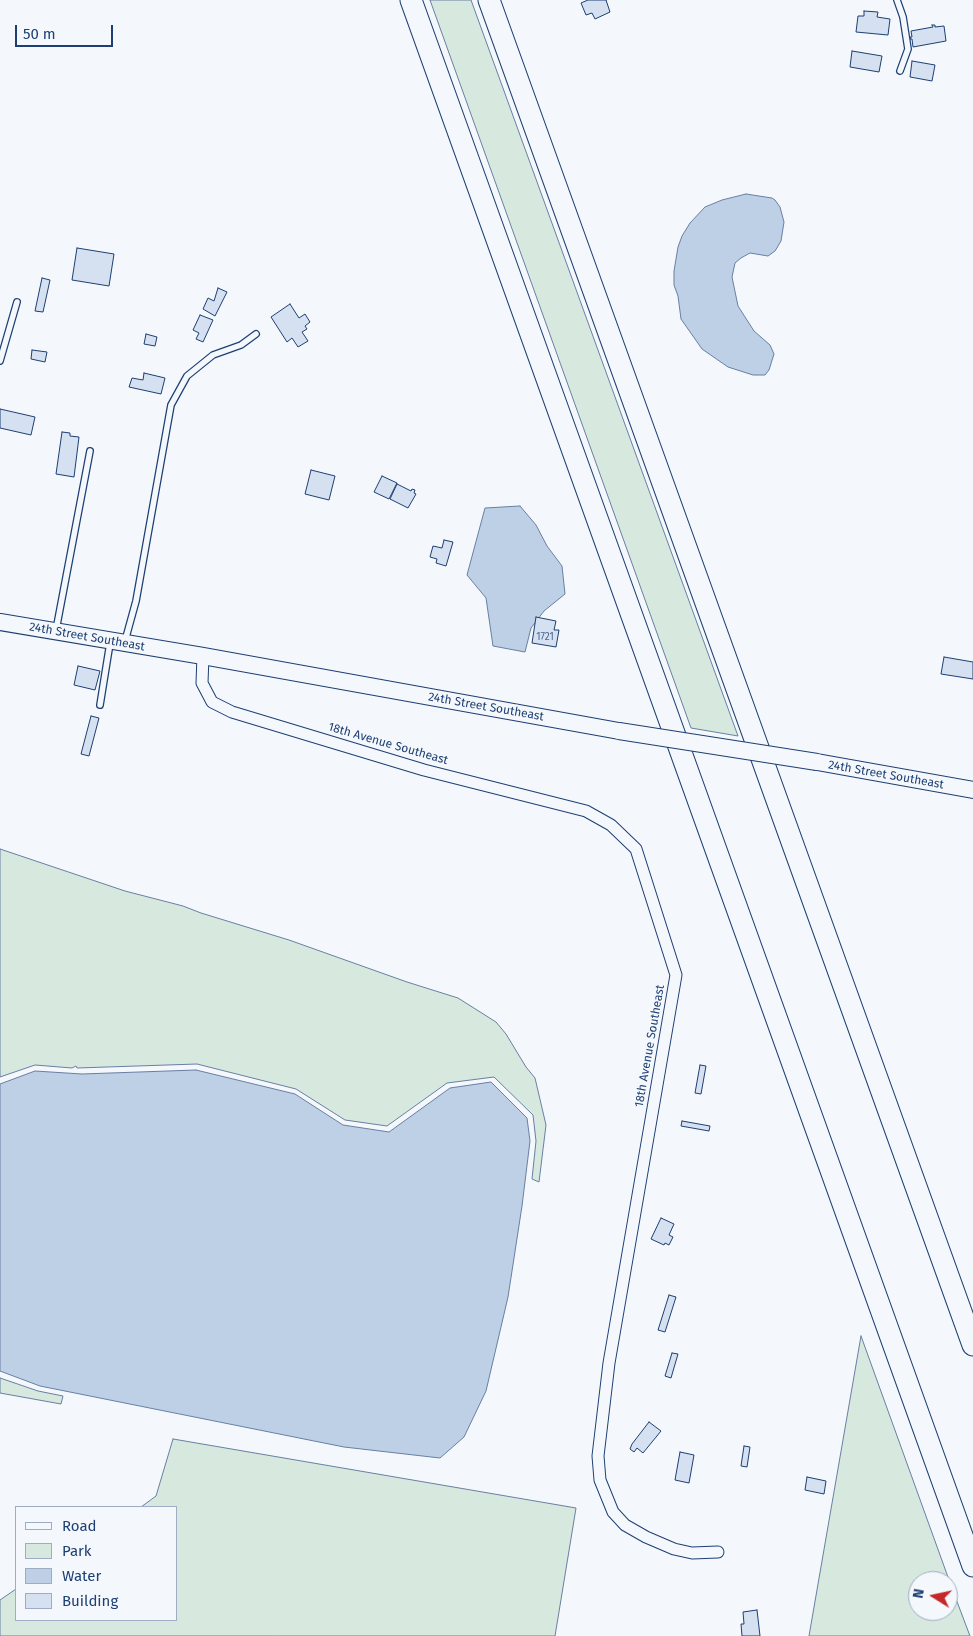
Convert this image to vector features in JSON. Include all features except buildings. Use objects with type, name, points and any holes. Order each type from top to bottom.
[{"type":"highway","points":[[411,0],[973,1566]]},
{"type":"highway","points":[[489,0],[973,1345]]},
{"type":"street","name":"24th Street Southeast","points":[[0,622],[203,656],[620,731],[817,762],[973,790]]},
{"type":"street","name":"18th Avenue Southeast","points":[[203,656],[202,683],[212,702],[232,712],[424,770],[586,811],[611,825],[636,849],[676,975],[609,1363],[598,1456],[600,1480],[613,1512],[625,1526],[674,1548],[692,1553],[718,1552]]},
{"type":"lane","points":[[897,0],[903,17],[908,50],[900,71]]},
{"type":"lane","points":[[0,361],[17,302]]},
{"type":"lane","points":[[100,705],[117,642],[136,601],[171,405],[186,376],[213,355],[241,345],[256,334]]},
{"type":"lane","points":[[56,632],[90,451]]},
{"type":"green space","points":[[430,0],[471,0],[738,736],[691,728]]},
{"type":"green space","points":[[0,849],[125,891],[183,906],[289,940],[458,998],[496,1022],[535,1078],[546,1125],[539,1182],[532,1179],[536,1141],[533,1115],[494,1077],[447,1083],[387,1126],[345,1120],[296,1089],[197,1064],[77,1068],[76,1066],[72,1068],[35,1065],[0,1077]]},
{"type":"green space","points":[[861,1336],[946,1571],[908,1571],[908,1621],[958,1621],[958,1604],[970,1636],[809,1636]]},
{"type":"green space","points":[[0,1378],[38,1391],[63,1396],[61,1404],[0,1393]]},
{"type":"green space","points":[[173,1439],[576,1508],[555,1636],[0,1636],[0,1600],[15,1590],[15,1621],[178,1621],[178,1506],[142,1506],[156,1496]]},
{"type":"water","points":[[746,194],[775,200],[780,207],[784,222],[781,241],[775,251],[768,256],[750,253],[741,258],[735,263],[732,277],[738,306],[754,331],[770,345],[774,354],[769,370],[765,375],[753,375],[728,367],[702,349],[681,319],[678,296],[674,285],[678,247],[690,223],[705,207],[722,200]]},
{"type":"water","points":[[520,506],[536,525],[547,546],[562,566],[565,594],[544,611],[531,628],[525,652],[493,646],[486,598],[467,575],[485,508]]},
{"type":"water","points":[[196,1070],[295,1094],[343,1125],[389,1132],[450,1088],[491,1082],[527,1118],[530,1141],[522,1206],[508,1297],[486,1391],[464,1437],[440,1458],[344,1447],[40,1386],[0,1371],[0,1084],[35,1071],[82,1074]]}]
